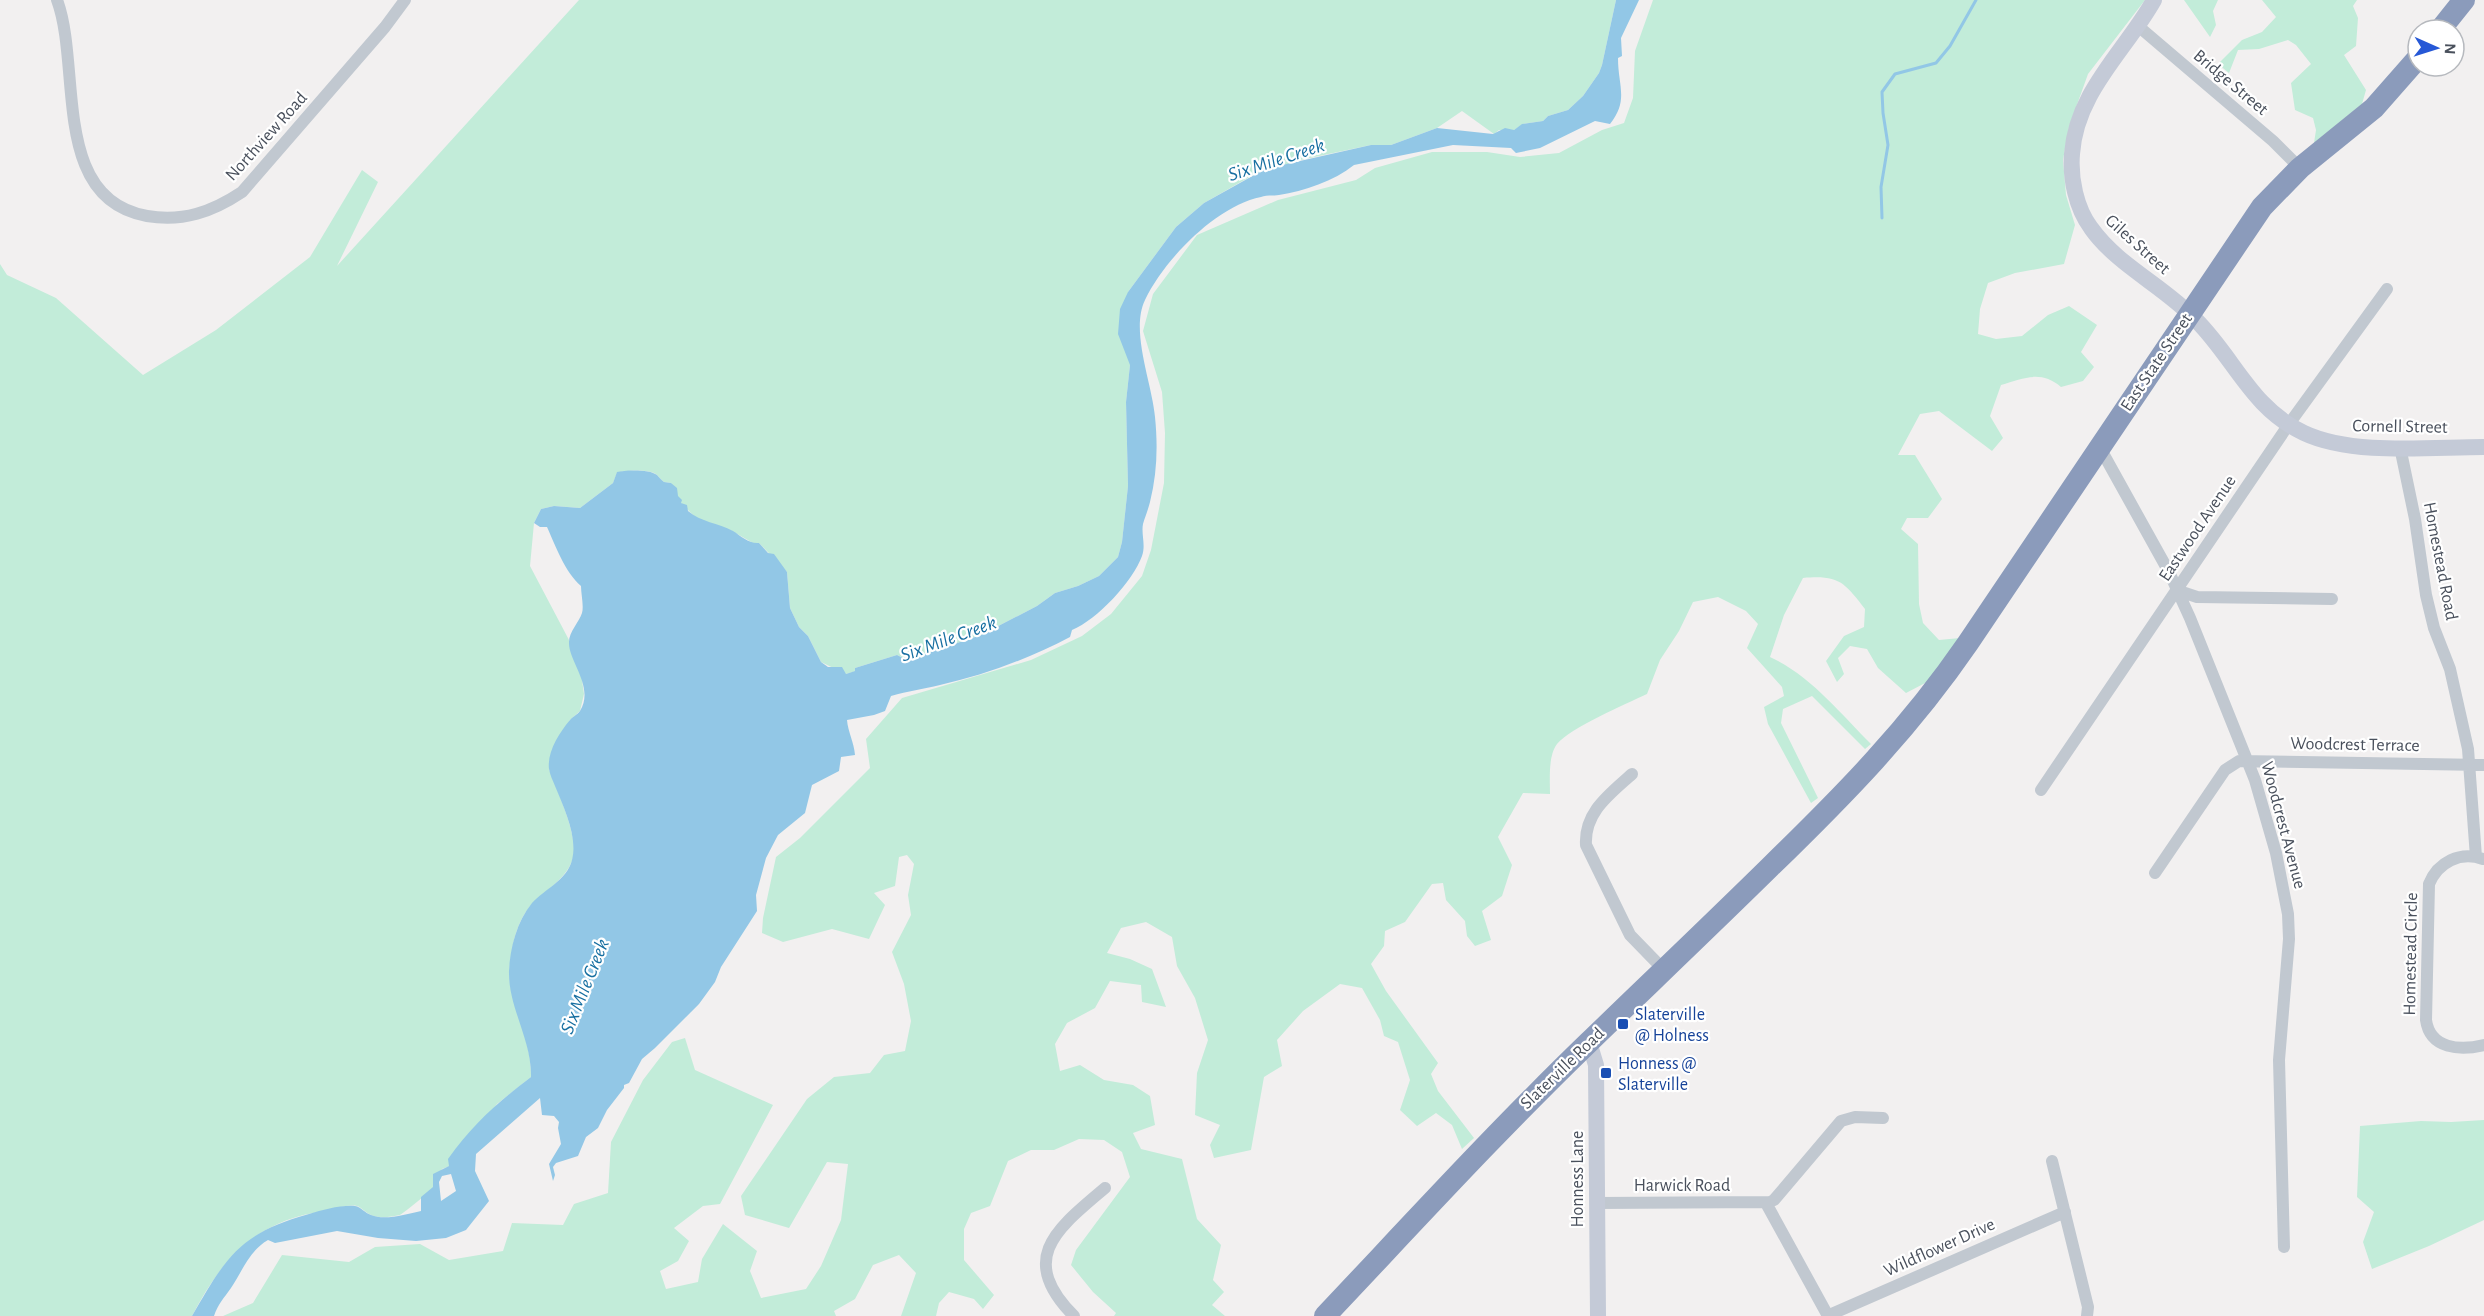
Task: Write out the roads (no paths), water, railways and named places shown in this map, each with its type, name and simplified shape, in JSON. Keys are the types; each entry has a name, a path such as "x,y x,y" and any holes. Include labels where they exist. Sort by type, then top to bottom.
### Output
{"highway":[{"path":"2450,18 2464,0"},
{"name":"East State Street","path":"1930,697 2026,559 2262,207 2300,168 2374,108 2406,72"},
{"name":"Slaterville Road","path":"1325,1316 1498,1130 1665,971 1861,776 1930,697"}],"street":[{"name":"Northview Road","path":"57,0 65,24 75,128 81,156 91,177 101,191 122,207 142,215 166,218 201,213 222,205 242,192 377,36 405,0"},
{"name":"Giles Street","path":"2154,0 2104,72 2084,111 2072,153 2074,187 2089,226 2102,242 2189,313"},
{"name":"Bridge Street","path":"2138,26 2272,141 2300,168"},
{"name":"Eastwood Avenue","path":"2041,790 2289,424 2387,289"},
{"name":"Cornell Street","path":"2189,313 2260,402 2276,417 2305,433 2343,444 2484,447"},
{"name":"Woodcrest Avenue","path":"2100,446 2176,590 2247,759 2276,853 2288,915 2288,956 2279,1060 2284,1247"},
{"name":"Homestead Road","path":"2400,447 2415,519 2426,595 2457,698 2469,764 2480,858"},
{"path":"2176,590 2197,597 2332,599"},
{"path":"2155,873 2224,770 2247,759"},
{"name":"Woodcrest Terrace","path":"2247,759 2484,765"},
{"path":"1632,774 1599,805 1592,816 1586,834 1586,844 1630,935 1665,971"},
{"name":"Homestead Circle","path":"2480,858 2449,860 2436,870 2428,884 2426,1020 2432,1036 2445,1046 2484,1045"},
{"name":"Honness Lane","path":"1589,1042 1596,1065 1598,1316"},
{"path":"1828,1316 1766,1203 1774,1200 1841,1121 1855,1117 1883,1118"},
{"path":"2052,1161 2088,1306 2087,1316"},
{"path":"1074,1316 1061,1303 1051,1287 1046,1269 1049,1245 1058,1229 1105,1188"},
{"name":"Harwick Road","path":"1597,1203 1766,1203"},
{"name":"Wildflower Drive","path":"1828,1316 2065,1212"}],"water":[{"name":"Six Mile Creek","path":"1616,0 1639,0 1621,38 1622,56 1618,58 1618,68 1621,100 1610,124 1595,121 1540,148 1516,153 1511,148 1453,145 1354,165 1337,176 1308,188 1279,195 1263,196 1244,202 1227,211 1193,237 1178,252 1154,284 1141,313 1143,357 1155,417 1157,449 1155,470 1150,502 1143,524 1142,556 1131,577 1113,599 1092,618 1072,630 1070,637 1039,652 974,676 891,696 885,711 847,720 855,755 841,757 839,771 812,785 805,813 778,835 766,858 756,895 757,911 721,967 715,982 699,1004 642,1059 629,1083 624,1085 607,1110 598,1128 586,1137 578,1156 556,1163 553,1167 555,1175 553,1181 549,1164 561,1144 559,1122 554,1116 542,1115 540,1098 476,1154 475,1171 489,1201 466,1230 446,1238 416,1241 337,1231 275,1243 268,1240 251,1255 214,1316 192,1316 215,1278 237,1250 266,1230 286,1221 343,1206 355,1206 377,1217 421,1211 421,1197 433,1187 433,1174 449,1166 448,1159 476,1124 531,1077 528,1050 512,998 509,971 511,953 518,926 527,910 537,898 561,879 572,860 572,832 550,773 549,763 558,737 580,711 584,702 583,684 569,642 582,613 581,586 557,551 547,527 540,527 534,523 541,509 554,506 580,508 613,483 617,472 637,470 654,473 664,482 671,483 677,488 681,503 687,505 688,511 693,515 727,528 748,541 759,543 768,553 774,554 787,572 790,608 799,627 808,636 821,662 828,667 842,667 846,674 855,671 855,668 897,655 907,660 981,635 1037,606 1055,593 1099,576 1118,557 1122,542 1128,486 1126,402 1130,365 1118,334 1120,309 1128,292 1176,227 1204,203 1265,169 1371,145 1391,145 1437,128 1493,134 1505,128 1514,130 1522,124 1543,121 1548,116 1568,110 1583,96 1602,65","holes":["451,1174 456,1191 441,1201 439,1182 442,1176"]}],"waterway":[{"path":"1882,218 1881,187 1888,145 1882,92 1895,74 1936,63 1950,46 1976,0"}],"place":[{"name":"Slaterville @ Holness","path":"1623,1024"},
{"name":"Honness @ Slaterville","path":"1606,1073"}]}
